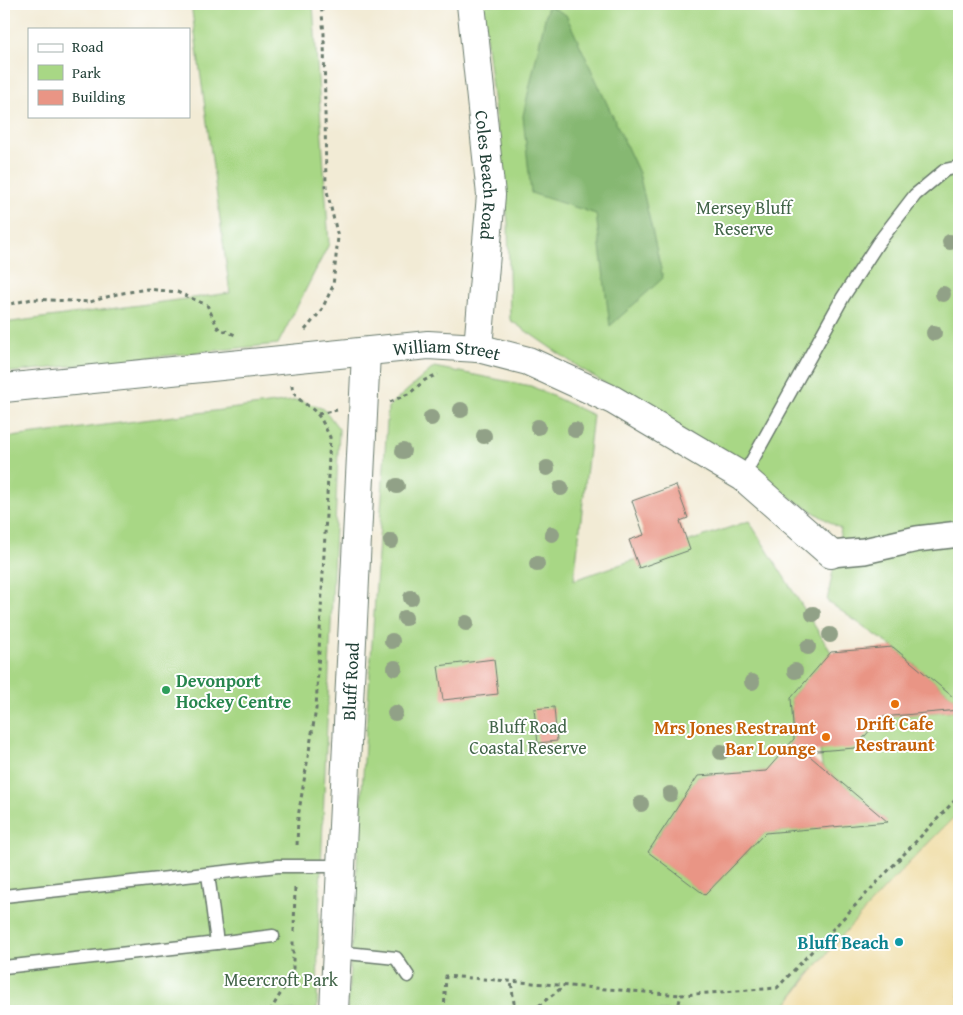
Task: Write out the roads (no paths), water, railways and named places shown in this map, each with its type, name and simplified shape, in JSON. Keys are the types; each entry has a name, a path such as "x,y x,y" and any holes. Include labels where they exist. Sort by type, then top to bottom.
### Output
{"street":[{"name":"Coles Beach Road","path":"470,4 491,195 478,348"},
{"name":"William Street","path":"4,388 291,358 366,353 428,345 478,348 528,360 613,400 743,477 831,554"},
{"name":"Bluff Road","path":"334,1011 366,353"},
{"path":"831,554 864,551 917,539 959,534"}],"lane":[{"path":"743,477 843,297 878,243 915,195 945,170 959,167"},
{"path":"4,896 278,866 341,866"},
{"path":"208,874 217,943"},
{"path":"4,968 273,936"},
{"path":"337,952 396,958 408,976"}],"place":[{"name":"Devonport Hockey Centre","path":"166,690"},
{"name":"Drift Cafe Restraunt","path":"895,704"},
{"name":"Mrs Jones Restraunt Bar Lounge","path":"826,737"},
{"name":"Bluff Beach","path":"899,942"}],"park label":[{"name":"Mersey Bluff Reserve","path":"744,217"},
{"name":"Bluff Road Coastal Reserve","path":"528,736"},
{"name":"Meercroft Park","path":"281,979"}]}
